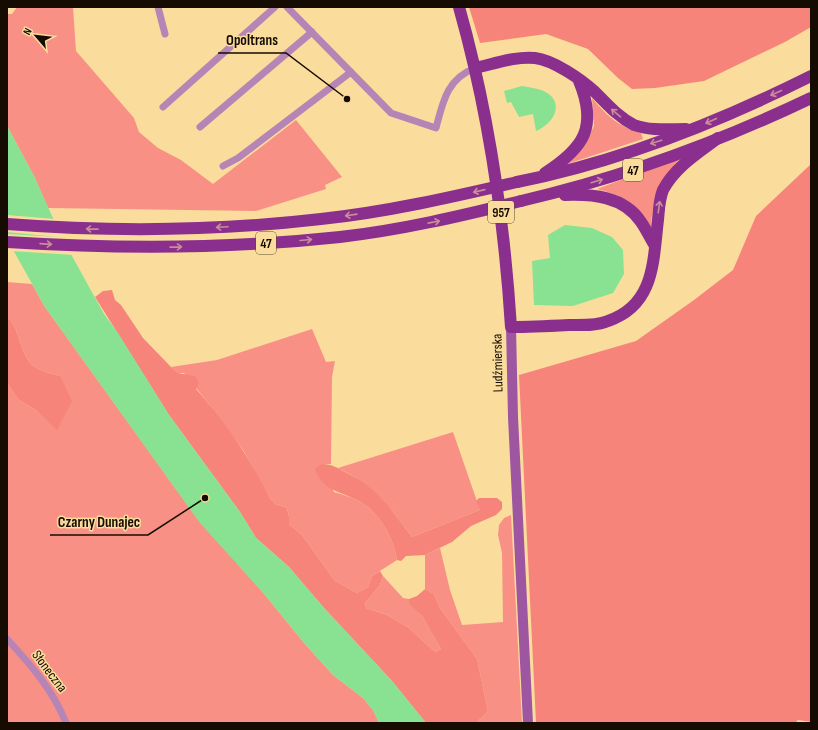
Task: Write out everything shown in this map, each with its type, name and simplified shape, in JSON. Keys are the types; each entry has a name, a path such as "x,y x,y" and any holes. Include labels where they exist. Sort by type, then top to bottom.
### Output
{"main road":[{"name":"Ludźmierska","path":"459,7 475,68 496,173 506,254 511,327 513,417 528,723"},
{"path":"475,68 522,58 534,58 552,63 587,85 619,116 635,125 650,128 693,129"},
{"name":"47","path":"7,224 132,230 259,225 321,219 434,201 570,170 693,129 811,76"},
{"path":"538,178 571,154 584,135 588,111 587,99 580,81"},
{"name":"47","path":"7,242 142,248 266,243 341,237 415,225 546,196 634,169 718,138 811,98"},
{"path":"511,327 595,324 616,318 634,306 647,288 653,266 659,202 663,190 672,177 686,163 718,138"},
{"path":"546,196 588,194 620,203 641,220 655,246"}],"street":[{"path":"158,7 165,34"},
{"path":"163,107 275,7"},
{"path":"287,7 391,113 436,128 442,104 454,80 463,73 475,68"},
{"path":"200,127 312,32"},
{"path":"223,166 238,158 351,72"},
{"name":"Słoneczna","path":"7,639 33,667 51,692 66,723"}],"shaded area":[{"path":"17,7 73,7 76,51 134,118 139,132 158,148 181,160 213,184 296,120 342,177 325,185 326,189 256,211 48,208 34,176 7,126 7,14 12,14"},
{"path":"469,7 811,7 811,27 785,42 704,81 655,88 632,89 618,78 588,49 546,34 480,43"},
{"path":"522,86 539,89 549,94 554,99 556,105 553,117 543,127 536,131 533,114 519,117 511,102 507,103 504,91"},
{"path":"592,98 614,120 641,133 643,139 564,165 589,136 594,126"},
{"path":"7,126 34,176 61,236 104,314 118,333 169,415 240,512 256,538 289,567 324,608 392,681 426,723 379,723 373,710 363,698 333,675 305,644 265,595 200,523 45,307 7,239"},
{"path":"680,158 663,182 656,197 651,227 640,213 628,202 613,194 597,189"},
{"path":"811,164 811,722 798,720 795,723 536,723 519,375 636,341 694,300 733,270 756,216"},
{"path":"565,225 592,228 612,237 623,250 624,274 613,293 573,306 534,305 532,261 550,258 548,235"},
{"path":"7,282 32,284 45,307 196,517 333,675 363,698 373,710 379,723 7,723 7,383 19,400 36,410 57,429 60,376 42,370 31,364 24,353 14,325 7,317"},
{"path":"112,290 115,300 121,305 143,338 178,373 195,376 199,383 196,389 237,441 270,498 275,504 287,508 289,524 302,535 335,581 357,593 368,587 372,576 380,571 383,576 380,585 365,603 366,608 387,615 409,628 435,652 441,649 422,616 409,604 409,599 417,596 425,589 434,594 440,608 477,659 488,711 476,723 426,723 392,681 324,608 289,567 256,538 240,512 169,415 95,297 103,291"},
{"path":"7,317 14,325 24,353 31,364 42,370 60,376 72,401 57,430 36,410 19,400 7,383"},
{"path":"312,329 326,362 335,361 332,377 331,464 322,464 334,492 357,500 379,518 393,543 397,560 372,576 368,587 357,593 335,581 302,535 289,524 287,508 275,504 270,498 243,450 209,404 184,373 178,373 171,367 217,360"},
{"path":"453,432 480,510 412,537 380,497 362,482 338,468"},
{"path":"322,464 338,468 368,486 384,500 412,537 480,510 476,501 479,498 497,498 502,502 502,509 496,515 471,526 452,542 425,555 406,556 401,561 397,560 393,543 379,518 357,500 326,485 318,475 315,468"},
{"path":"511,515 522,723 476,723 488,711 477,659 440,608 434,594 425,589 425,555 440,548 450,590 462,625 503,622 502,553 498,535 499,525 504,518"},
{"path":"383,576 403,598 409,599 410,604 422,616 441,649 435,652 409,628 387,615 366,608 365,603 380,585"}],"pier":[{"path":"7,215 55,219 74,255 11,251 7,243 7,234 57,237 7,232"}],"place":[{"name":"Opoltrans","path":"347,99"},
{"name":"Czarny Dunajec","path":"205,498"}]}
